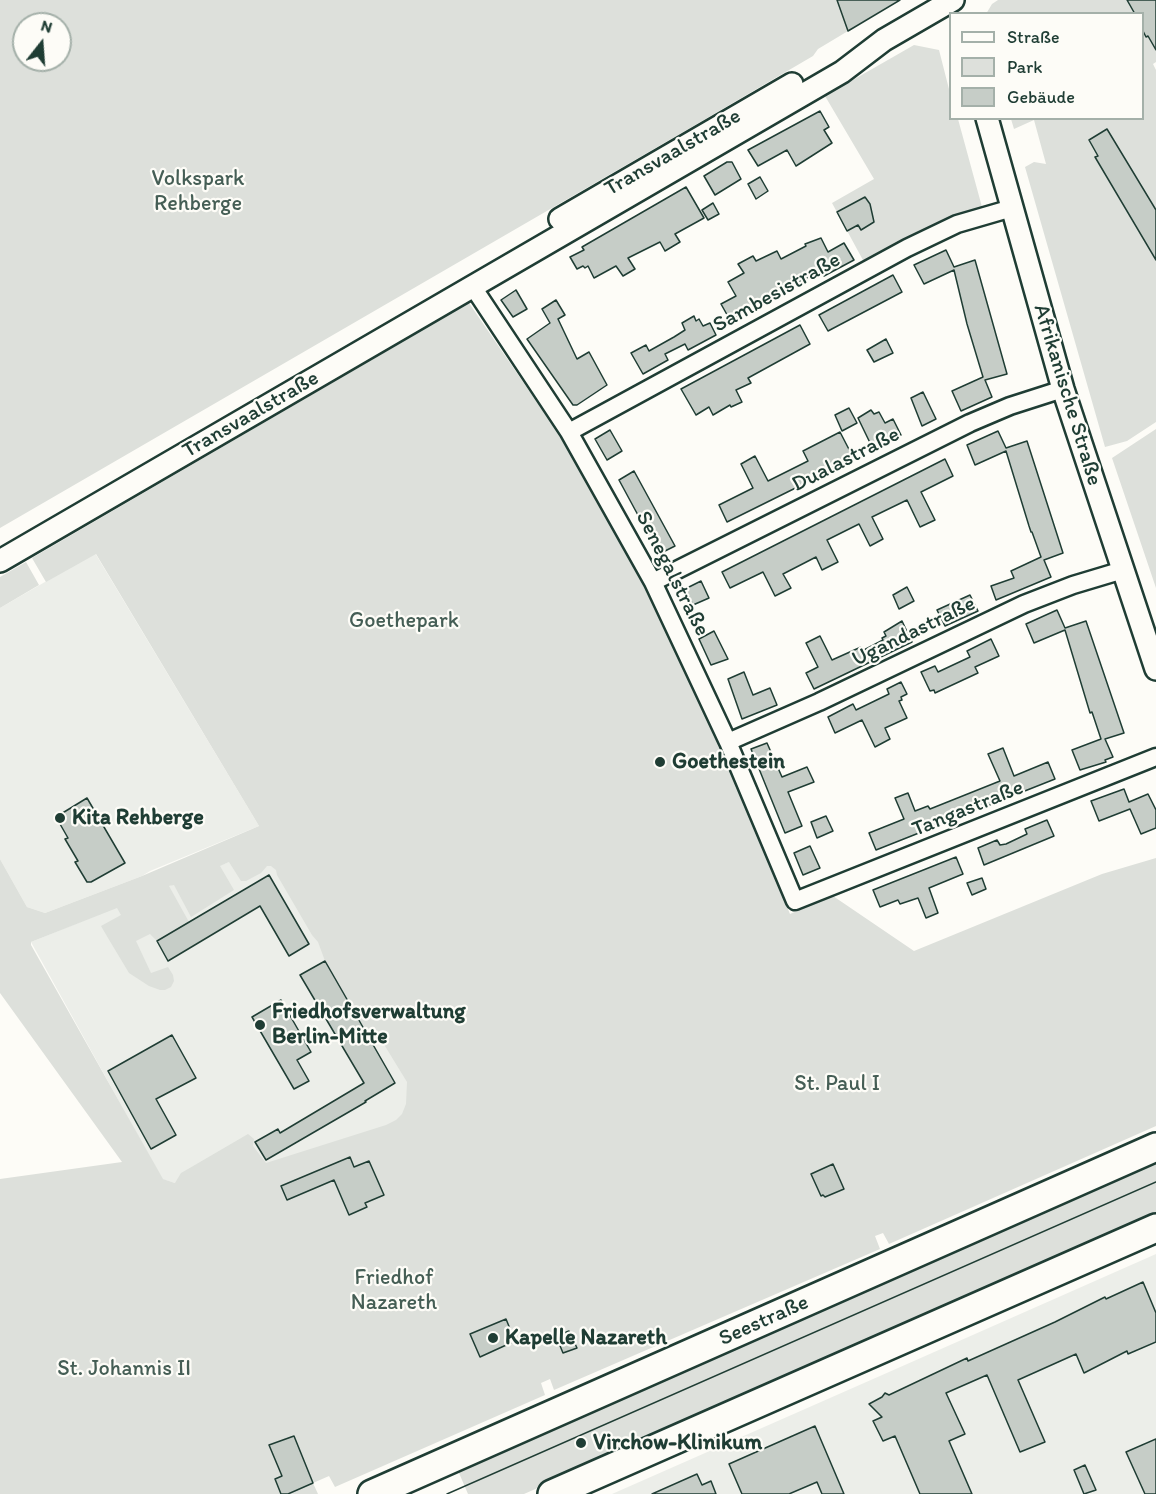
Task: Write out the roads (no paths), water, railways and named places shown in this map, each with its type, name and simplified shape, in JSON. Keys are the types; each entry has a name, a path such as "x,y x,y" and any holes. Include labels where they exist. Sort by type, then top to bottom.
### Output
{"main road":[{"name":"Seestraße","path":"372,1494 1156,1147"},
{"path":"552,1494 1156,1228"}],"street":[{"name":"Transvaalstraße","path":"0,561 88,502 721,134 835,60 884,40 955,0"},
{"name":"Afrikanische Straße","path":"988,120 1063,389 1156,669"},
{"name":"Sambesistraße","path":"569,432 907,248 957,224 1012,208"},
{"name":"Senegalstraße","path":"469,280 569,432 653,582 728,742 795,901"},
{"name":"Dualastraße","path":"653,582 970,423 1010,406 1063,389"},
{"name":"Transvaalstraße","path":"0,544 88,502"},
{"name":"Ugandastraße","path":"728,742 819,702 1024,604 1123,570"},
{"name":"Tangastraße","path":"795,901 1156,757"}],"tram line":[{"path":"447,1494 1156,1182"}],"place":[{"name":"Goethestein","path":"660,762"},
{"name":"Kita Rehberge","path":"60,818"},
{"name":"Friedhofsverwaltung Berlin-Mitte","path":"260,1025"},
{"name":"Kapelle Nazareth","path":"493,1338"},
{"name":"Virchow-Klinikum","path":"581,1443"}],"park label":[{"name":"Volkspark Rehberge","path":"198,192"},
{"name":"Goethepark","path":"404,621"},
{"name":"St. Paul I","path":"837,1084"},
{"name":"Friedhof Nazareth","path":"394,1290"},
{"name":"St. Johannis II","path":"124,1369"}]}
